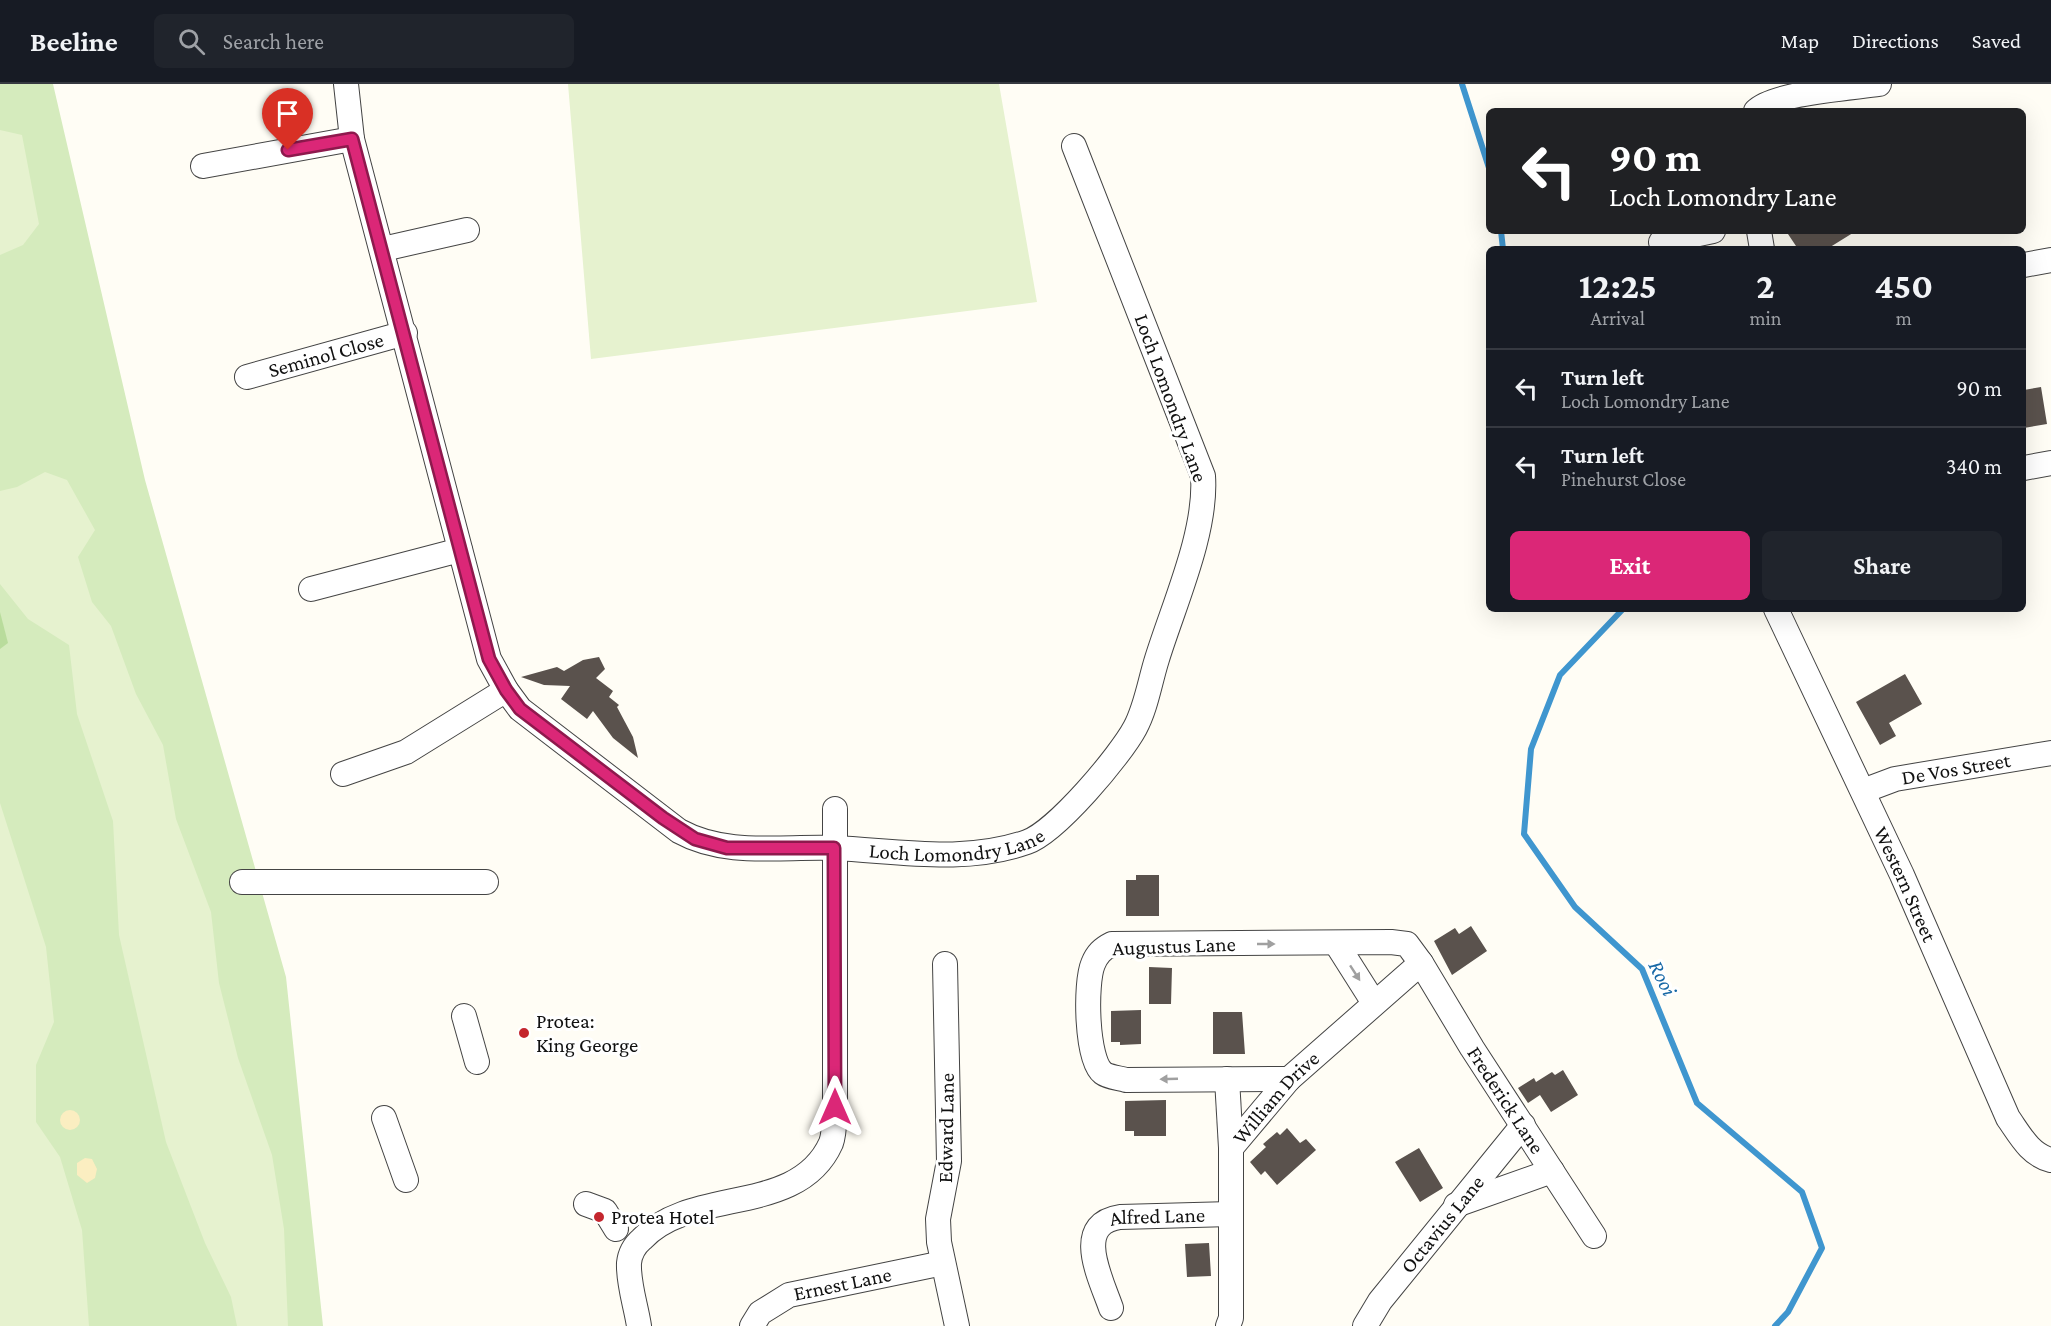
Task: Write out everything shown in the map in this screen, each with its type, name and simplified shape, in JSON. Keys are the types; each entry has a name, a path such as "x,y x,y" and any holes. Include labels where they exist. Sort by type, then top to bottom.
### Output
{"street":[{"name":"Loch Lomondry Lane","path":"346,84 352,139 383,249 489,659 506,690 520,709 679,831 695,839 727,848 834,848 965,855 1030,841 1061,816 1108,768 1136,726 1202,516 1203,476 1074,146"},
{"path":"1759,108 1762,104 1780,98 1879,84"},
{"path":"203,166 352,139"},
{"path":"383,249 467,230"},
{"path":"1661,242 1699,234"},
{"path":"2026,265 2051,260"},
{"name":"Seminol Close","path":"247,377 405,333"},
{"path":"2026,468 2051,463"},
{"path":"311,589 460,550"},
{"name":"Western Street","path":"1777,612 1863,791 2008,1118 2024,1141 2045,1158"},
{"path":"343,774 406,752 506,690"},
{"name":"De Vos Street","path":"1863,791 1895,779 2051,753"},
{"path":"639,1326 629,1262 636,1245 651,1228 682,1212 767,1192 792,1183 813,1169 832,1140 835,1107 835,809"},
{"path":"242,882 486,882"},
{"path":"1336,943 1374,1003"},
{"name":"Augustus Lane","path":"1289,1079 1126,1080 1104,1074 1093,1059 1089,1015 1092,966 1101,949 1112,944 1402,943 1407,944 1421,963"},
{"name":"William Drive","path":"1228,1323 1231,1148 1289,1079 1421,963"},
{"name":"Frederick Lane","path":"1421,963 1472,1048 1594,1236"},
{"name":"Edward Lane","path":"945,964 949,1161 938,1219 943,1263 957,1326"},
{"path":"464,1016 477,1062"},
{"path":"1227,1079 1231,1148"},
{"path":"384,1118 406,1180"},
{"name":"Octavius Lane","path":"1365,1326 1380,1301 1523,1125"},
{"path":"1456,1206 1552,1171"},
{"path":"586,1204 605,1211 616,1230"},
{"name":"Alfred Lane","path":"1112,1308 1093,1254 1094,1233 1104,1221 1120,1217 1231,1214"},
{"name":"Ernest Lane","path":"752,1326 759,1313 789,1295 943,1263"}],"green space":[{"path":"0,84 53,84 145,480 286,977 323,1326 0,1326"},
{"path":"568,84 999,84 1037,302 591,359"},
{"path":"0,130 22,135 39,224 23,245 0,255"},
{"path":"45,472 67,480 95,530 78,557 92,602 111,626 136,694 163,745 176,819 211,912 219,983 238,1058 272,1155 284,1229 288,1326 237,1326 231,1297 205,1243 166,1142 119,935 113,821 77,714 69,645 28,619 0,584 0,491 17,487"},
{"path":"0,612 8,643 0,649"},
{"path":"0,803 46,947 54,1022 36,1065 36,1122 60,1157 82,1230 89,1326 0,1326"}],"sand":[{"path":"70,1110 77,1113 80,1120 77,1127 70,1130 63,1127 60,1120 63,1113"},
{"path":"85,1158 92,1159 97,1169 95,1178 87,1183 77,1175 77,1163"}],"building":[{"path":"1788,234 1851,234 1832,246 1796,246"},
{"path":"2041,387 2047,424 2026,428 2026,390"},
{"path":"599,657 605,669 596,678 613,691 609,697 619,705 617,707 633,737 638,758 613,738 593,711 587,719 561,699 570,686 544,685 521,677 557,667 564,671 583,660"},
{"path":"1905,674 1922,704 1889,723 1896,736 1880,745 1856,702"},
{"path":"1136,875 1159,875 1159,916 1126,916 1126,880 1136,880"},
{"path":"1471,926 1487,951 1452,975 1434,941 1455,928 1459,934"},
{"path":"1149,967 1172,968 1171,1004 1149,1004"},
{"path":"1141,1010 1141,1044 1120,1045 1120,1042 1111,1042 1111,1011"},
{"path":"1213,1012 1242,1012 1245,1054 1213,1054"},
{"path":"1563,1070 1578,1095 1551,1112 1540,1095 1528,1103 1518,1088 1534,1078 1536,1082 1552,1072 1555,1075"},
{"path":"1166,1100 1166,1136 1134,1136 1134,1131 1125,1131 1125,1101"},
{"path":"1287,1128 1300,1143 1306,1139 1316,1150 1277,1185 1265,1171 1261,1175 1250,1162 1266,1147 1263,1144 1277,1132 1280,1135"},
{"path":"1419,1148 1443,1188 1420,1202 1395,1162"},
{"path":"1209,1243 1211,1276 1187,1277 1185,1244"}],"waterway":[{"name":"Rooi","path":"1462,84 1486,159"},
{"name":"Rooi","path":"1501,234 1503,246"},
{"name":"Rooi","path":"1620,612 1560,675 1531,749 1524,834 1575,907 1642,969 1697,1103 1802,1192 1822,1248 1788,1312 1775,1326"}],"place":[{"name":"Protea: King George","path":"524,1033"},
{"name":"Protea Hotel","path":"599,1217"}],"route":[{"path":"288,150 352,139 383,249 489,659 497,676 520,709 679,831 695,839 727,848 834,848 835,1107"}]}
